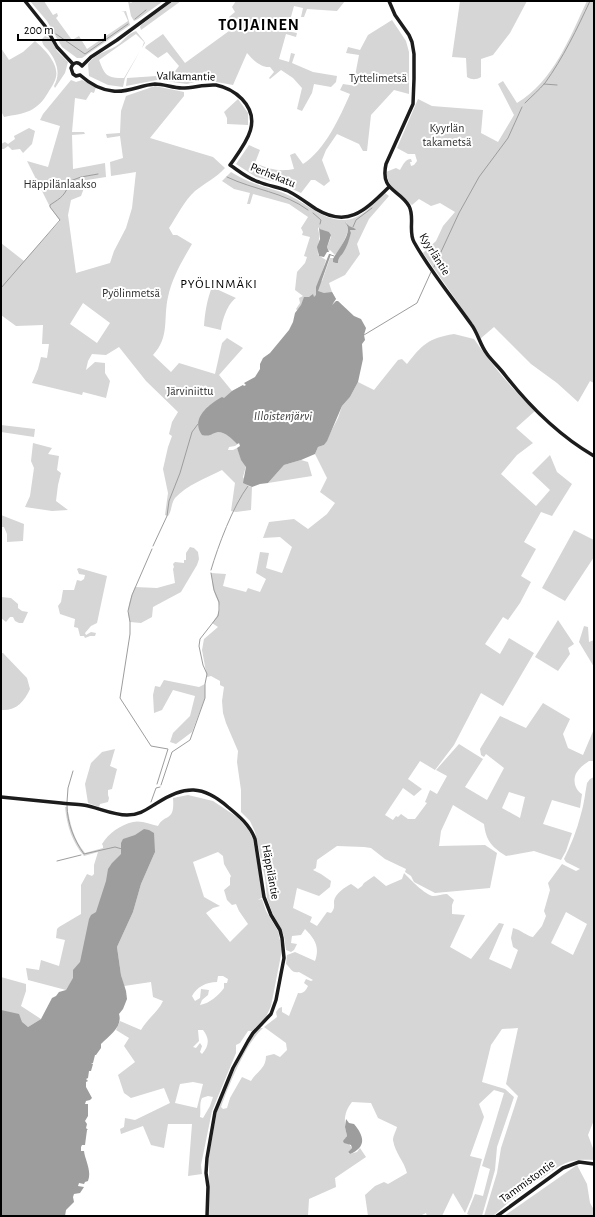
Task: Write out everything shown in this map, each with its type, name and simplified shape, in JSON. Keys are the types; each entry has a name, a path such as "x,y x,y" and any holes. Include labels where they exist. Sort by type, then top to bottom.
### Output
{"street":[{"path":"25,1 43,23 57,47 73,64"},
{"path":"73,64 71,68 72,73 76,76 80,75 83,71 82,66 91,57 170,1"},
{"path":"389,1 395,15 412,42 414,61 413,104 385,168 389,187"},
{"path":"73,64 79,63 82,66"},
{"name":"Valkamantie","path":"80,75 95,86 113,91 123,92 155,84 180,88 214,85 232,91 248,106 251,114 252,125 246,141 230,165"},
{"name":"Perhekatu","path":"230,165 252,179 288,191 333,217 347,217 360,213 389,187"},
{"name":"Kyyrläntie","path":"389,187 410,208 411,234 414,242 473,328 487,354 524,398 552,426 594,456"},
{"name":"Häppiläntie","path":"1,797 83,805 129,815 144,812 178,792 195,789 211,794 220,799 238,814 252,831 255,839 264,897 271,915 280,930 284,953 276,1000 271,1014 253,1034 245,1046 233,1068 215,1112 207,1158 207,1216"},
{"name":"Tammistontie","path":"496,1216 563,1168 579,1162 594,1164"}],"green space":[{"path":"30,1 44,1 53,15 57,13 58,16 56,18 72,40 79,36 87,49 128,21 124,12 121,12 126,11 130,25 82,58 77,58 62,47 47,21"},
{"path":"128,1 131,3 133,1 162,2 134,21 131,16"},
{"path":"173,1 181,1 141,30 141,25"},
{"path":"236,1 345,1 337,11 307,9 304,17 301,17 303,8 294,6 287,31 297,33 296,37 286,34 279,59 289,62 291,53 295,54 292,63 313,72 337,76 336,82 331,87 314,84 312,93 302,111 297,109 302,88 293,78 281,70 270,79 269,78 274,72 270,67 260,65 247,53 233,85 202,80 187,84 157,80 126,86 127,78 157,76 169,79 179,66 167,52 158,58 145,48 146,46 163,34 185,63 229,31 224,24 235,12 232,7"},
{"path":"460,1 527,1 510,33 493,55 481,59 481,77 476,79 467,77 466,58 452,57"},
{"name":"Kyyrlän takametsä","path":"587,1 594,1 594,383 590,381 578,402 557,383 531,364 494,327 480,339 473,324 423,253 436,241 443,226 455,212 440,203 431,206 419,199 412,205 392,187 387,178 386,172 396,168 400,170 404,163 409,159 411,159 412,162 410,162 411,166 417,161 415,154 408,154 397,148 418,99 432,106 483,110 481,133 498,142 514,115 498,84 503,81 517,103 530,94 541,83 559,58"},
{"name":"Tyttelimetsä","path":"392,20 406,41 409,52 409,94 394,90 371,115 367,151 363,151 359,144 337,134 326,150 322,160 330,181 324,186 315,180 311,180 301,193 279,183 256,177 236,164 249,145 260,150 255,163 274,169 294,169 290,155 295,153 303,164 311,158 325,142 342,113 350,94 340,90 343,84 356,86 358,76 355,76 359,55 346,53 348,47 360,50 368,35"},
{"path":"136,31 145,43 142,48 144,42 136,34 99,60 107,75 110,77 124,78 140,51 125,78 123,87 108,85 89,76 88,64 91,60 99,54 119,44 128,35"},
{"path":"45,36 50,38 57,51 68,62 65,73 55,88 54,86 58,72 54,59 43,44 42,39"},
{"path":"35,41 53,62 56,72 55,81 41,103 36,107 30,111 4,117 1,111 1,48 9,60 23,52"},
{"path":"71,80 76,82 82,80 96,87 94,93 91,92 86,100 75,98 72,132 84,132 85,134 72,135 73,169 105,163 106,177 87,180 81,196 71,200 68,215 76,273 110,263 114,251 126,228 132,208 136,172 111,176 110,162 123,158 120,136 107,138 106,134 120,133 121,111 126,96 155,86 184,92 184,96 150,138 213,157 225,168 191,195 169,228 173,235 177,235 192,244 172,283 168,297 164,335 153,355 171,372 179,363 215,374 222,343 227,338 243,348 219,375 232,391 243,385 245,439 235,446 229,447 228,450 237,448 241,459 246,466 243,477 248,486 252,487 251,510 236,512 231,511 235,483 222,470 185,489 175,498 168,516 165,515 168,493 163,469 172,436 169,434 172,422 178,412 146,381 119,347 106,355 92,354 88,361 86,370 95,362 105,363 105,373 110,381 106,398 83,392 82,395 32,383 41,357 47,358 49,344 42,344 43,325 16,326 1,315 1,243 24,261 60,221 50,207 27,161 48,167 60,126 40,120 43,114","holes":["83,303 110,323 97,343 70,324"]},
{"path":"238,99 248,113 248,125 227,124 227,118 224,112"},
{"path":"29,128 35,131 32,144 23,153 20,149 12,150 8,146 1,149 1,144 5,142 8,144 15,139 14,136"},
{"path":"231,172 249,182 297,199 314,210 333,219 343,220 353,218 363,213 385,193 389,196 369,219 357,244 360,254 345,275 329,283 336,299 297,310 296,309 300,303 299,298 303,296 295,290 297,272 305,263 307,257 304,256 310,237 302,235 303,232 301,228 308,217 289,204 253,194 250,204 247,204 250,193 234,189 222,181","holes":["346,222 348,226 356,229 350,230 351,233 349,240 338,259 338,262 333,262 334,258 330,258 322,281 319,281 326,260 318,255 319,227 320,229 330,233 331,237 327,247 329,251 330,250 335,255 347,234 348,228"]},
{"path":"212,287 236,298 230,304 226,312 221,330 204,326 206,306"},
{"path":"454,334 474,339 518,394 535,411 516,428 533,443 517,455 501,474 536,506 550,490 532,473 550,455 557,472 572,484 552,516 541,512 524,542 536,549 521,576 531,582 520,603 508,620 503,617 485,644 500,654 509,638 534,653 503,706 481,693 454,745 435,770 420,761 408,779 422,789 414,796 403,788 385,815 393,820 396,816 398,817 401,814 408,819 415,819 427,803 425,802 430,790 437,794 447,776 436,770 459,744 483,759 465,787 487,800 504,768 486,754 484,757 481,755 480,749 500,716 526,728 543,703 570,719 563,734 568,748 583,755 594,729 594,761 589,761 584,764 575,775 575,784 582,794 580,808 552,800 543,824 572,833 566,851 561,860 534,851 506,856 490,843 486,835 484,824 453,805 441,831 439,846 485,845 497,853 490,888 435,893 414,882 411,876 405,872 406,869 385,859 371,848 337,846 317,860 316,868 313,870 331,881 330,887 319,896 297,888 293,908 312,917 310,922 317,926 327,912 331,913 336,896 349,885 351,884 358,889 374,876 386,886 402,879 404,873 426,893 433,896 447,894 454,900 452,905 452,914 465,915 450,947 471,959 499,923 504,924 489,959 511,969 518,950 513,947 511,938 513,928 533,937 542,926 546,916 544,911 550,890 548,883 562,864 576,871 580,869 566,862 564,859 578,826 587,783 594,777 594,1120 588,1135 594,1151 594,1160 570,1161 539,1180 533,1179 530,1182 530,1186 493,1216 484,1216 497,1173 501,1148 518,1096 506,1084 518,1028 502,1029 491,1045 482,1082 505,1089 514,1097 497,1147 495,1170 482,1216 471,1216 467,1214 475,1194 483,1196 490,1169 482,1166 504,1093 494,1090 479,1104 484,1117 470,1156 482,1159 472,1197 465,1213 453,1193 442,1216 427,1216 426,1213 420,1216 368,1216 365,1195 375,1186 384,1182 388,1184 407,1173 393,1140 397,1127 378,1118 371,1103 352,1102 347,1110 345,1118 347,1136 345,1139 352,1148 348,1152 349,1154 357,1152 360,1148 366,1157 335,1178 336,1187 309,1199 308,1216 208,1216 209,1156 217,1111 224,1092 243,1052 260,1028 263,1028 250,1044 233,1076 221,1107 223,1109 227,1108 230,1098 242,1077 251,1081 263,1067 266,1056 274,1054 280,1057 287,1050 286,1043 264,1027 277,1017 276,1012 279,1008 282,1007 282,1012 289,1016 298,993 306,990 308,986 304,983 306,979 311,981 313,980 299,972 291,970 286,964 287,955 295,952 315,961 317,952 317,947 314,940 305,929 301,935 292,936 291,943 297,944 294,950 291,952 286,950 284,936 267,898 265,878 255,832 250,821 241,812 241,790 237,762 238,751 223,713 222,701 224,687 220,685 220,681 211,676 207,677 202,650 204,639 218,627 212,623 220,608 213,588 211,573 226,574 223,586 246,592 248,588 260,592 266,579 256,573 260,552 269,553 266,568 282,573 292,547 280,537 263,538 269,522 294,519 308,529 327,514 335,503 320,492 327,478 315,454 318,447 324,445 338,418 342,406 350,397 358,382 374,390 398,360 402,359 407,364 426,343","holes":["509,792 525,797 520,818 502,808","566,912 587,924 573,955 551,943"]},
{"path":"1,425 35,429 34,437 1,432"},
{"path":"33,443 52,448 48,454 59,456 57,470 61,473 56,501 68,510 52,511 25,507 30,496 34,468 31,461"},
{"path":"301,460 308,462 312,476 268,483 284,465"},
{"path":"1,515 24,524 23,541 7,542 7,534 4,527 1,527"},
{"path":"574,530 594,540 594,557 565,601 542,588"},
{"path":"190,547 194,548 198,552 199,559 181,592 153,607 152,617 141,623 130,622 128,613 129,604 135,587 157,588 175,583 173,564 175,562 184,563 184,560 186,560 186,553"},
{"path":"79,568 107,576 97,623 91,626 85,633 86,635 91,632 96,633 95,636 85,638 84,636 80,636 78,628 74,627 75,619 60,614 58,606 61,602 63,590 74,590 77,580 81,581 84,579 85,575 79,574 77,569"},
{"path":"1,597 11,598 18,604 18,608 22,611 28,612 23,623 15,621 13,617 10,617 6,622 1,618"},
{"path":"558,620 574,644 568,648 570,654 558,671 535,657"},
{"path":"584,626 588,627 589,642 594,640 594,667 579,642"},
{"path":"1,653 3,653 27,678 30,689 19,705 6,710 1,710"},
{"path":"164,680 199,687 205,684 205,698 192,732 176,744 170,742 173,733 190,716 195,696 173,690 162,710 154,713 153,695 155,686 160,687"},
{"path":"115,749 110,766 117,769 112,789 108,790 108,802 100,804 99,807 88,803 85,784 91,763 102,752"},
{"path":"188,795 213,801 237,817 248,829 253,839 263,897 258,900 262,899 266,911 278,931 282,950 271,1006 266,1017 252,1031 248,1031 240,1043 236,1045 236,1053 212,1111 201,1165 202,1174 188,1176 192,1124 168,1124 164,1148 151,1145 143,1126 121,1134 120,1129 124,1127 125,1118 135,1120 170,1103 164,1088 131,1098 124,1093 118,1075 135,1062 124,1046 129,1038 116,1030 120,1021 141,1030 163,1001 153,997 151,982 124,986 117,947 133,912 141,884 155,852 66,990 28,980 26,968 39,970 41,960 59,966 65,940 56,938 57,929 81,914 81,885 87,874 92,876 94,874 94,865 98,852 84,856 80,851 71,833 65,807 67,807 75,837 85,853 103,848 102,844 108,836 119,827 128,823 146,822 158,826 171,814 173,798","holes":["218,852 223,856 224,864 231,876 230,885 224,890 227,900 232,905 236,904 248,924 230,942 206,913 213,908 220,906 204,897 193,862","218,976 223,976 228,979 227,983 224,983 224,988 222,991 210,1001 200,1005 202,1000 208,995 209,990 201,989 200,998 195,1001 192,996 199,988 206,984 217,982","198,1030 203,1030 207,1036 208,1042 202,1054 200,1052 202,1046 200,1043 196,1048 193,1047 199,1041","193,1082 203,1084 197,1108 175,1103 180,1084","208,1096 213,1097 203,1118 200,1117 202,1098"]},
{"path":"1,977 26,984 26,991 21,1006 41,1019 28,1027 25,1026 1,1037"},
{"path":"577,1165 587,1184 590,1203 594,1210 594,1216 504,1216"}],"water":[{"path":"345,222 349,226 356,229 350,230 351,233 347,246 338,263 336,263 333,262 333,259 348,233 348,228"},
{"path":"319,227 320,229 329,232 331,235 327,247 329,252 327,252 324,257 319,256 317,247 320,239"},
{"name":"Illoistenjärvi","path":"329,254 331,254 318,291 324,293 332,292 336,299 332,305 338,301 354,316 361,319 366,328 364,335 365,340 362,344 363,359 358,382 350,397 342,406 327,441 324,445 318,447 315,454 284,465 268,483 252,487 243,483 246,467 241,460 237,448 240,446 239,443 237,444 229,436 221,432 216,432 208,436 202,435 198,423 207,408 222,397 224,398 232,391 246,385 244,383 255,377 260,369 260,364 263,358 270,353 289,330 295,313 301,305 304,297 309,297 313,294 314,297 316,295 316,287"},
{"path":"144,829 154,833 155,852 141,884 133,912 117,947 121,975 127,999 119,1014 120,1019 117,1027 101,1044 101,1048 95,1055 93,1063 91,1063 93,1064 91,1071 89,1071 88,1078 86,1079 88,1081 86,1082 86,1087 92,1098 86,1101 85,1104 88,1104 88,1116 85,1121 87,1124 86,1128 88,1130 85,1145 82,1145 81,1151 84,1151 88,1166 88,1181 84,1184 79,1183 78,1186 84,1187 80,1193 74,1194 74,1202 66,1210 65,1216 1,1216 1,1010 19,1014 22,1022 28,1027 41,1019 52,998 59,992 66,990 73,978 73,970 80,962 89,919 91,915 96,912 106,881 108,869 121,854 121,843 123,839 135,835"},
{"path":"346,1119 349,1123 354,1124 362,1137 359,1148 350,1154 348,1152 352,1148 351,1145 344,1143 343,1141 347,1136 345,1127"}],"waterway":[{"path":"525,103 543,86 558,64 590,1"},
{"path":"135,19 146,10"},
{"path":"56,34 85,54 128,24"},
{"path":"544,84 557,85"},
{"path":"434,267 459,213 479,177 508,138 522,107"},
{"path":"1,288 60,220 50,205 63,196 70,181 81,177 98,174"},
{"path":"227,177 289,199 308,210"},
{"path":"353,227 356,220 372,208"},
{"path":"313,213 321,220 320,224"},
{"path":"364,335 417,303 431,272"},
{"path":"153,546 167,516 169,501 180,473 192,432 198,424"},
{"path":"211,570 232,515 242,494 248,486"},
{"path":"152,549 132,595 128,611 130,634 120,698 151,746 168,749 157,784"},
{"path":"161,785 172,752 190,740 205,698 207,674 203,665 199,646 200,639 218,616 219,610 219,602 214,590 211,573"},
{"path":"67,802 68,788 73,771"},
{"path":"151,802 156,788 160,787"},
{"path":"67,805 68,818 72,831 84,854 115,847 122,849"},
{"path":"57,861 81,855"}],"district":[{"name":"TOIJAINEN","path":"259,25"},
{"name":"PYÖLINMÄKI","path":"219,284"}],"park label":[{"name":"Häppilänlaakso","path":"60,184"},
{"name":"Pyölinmetsä","path":"131,293"},
{"name":"Järviniittu","path":"190,391"}]}
